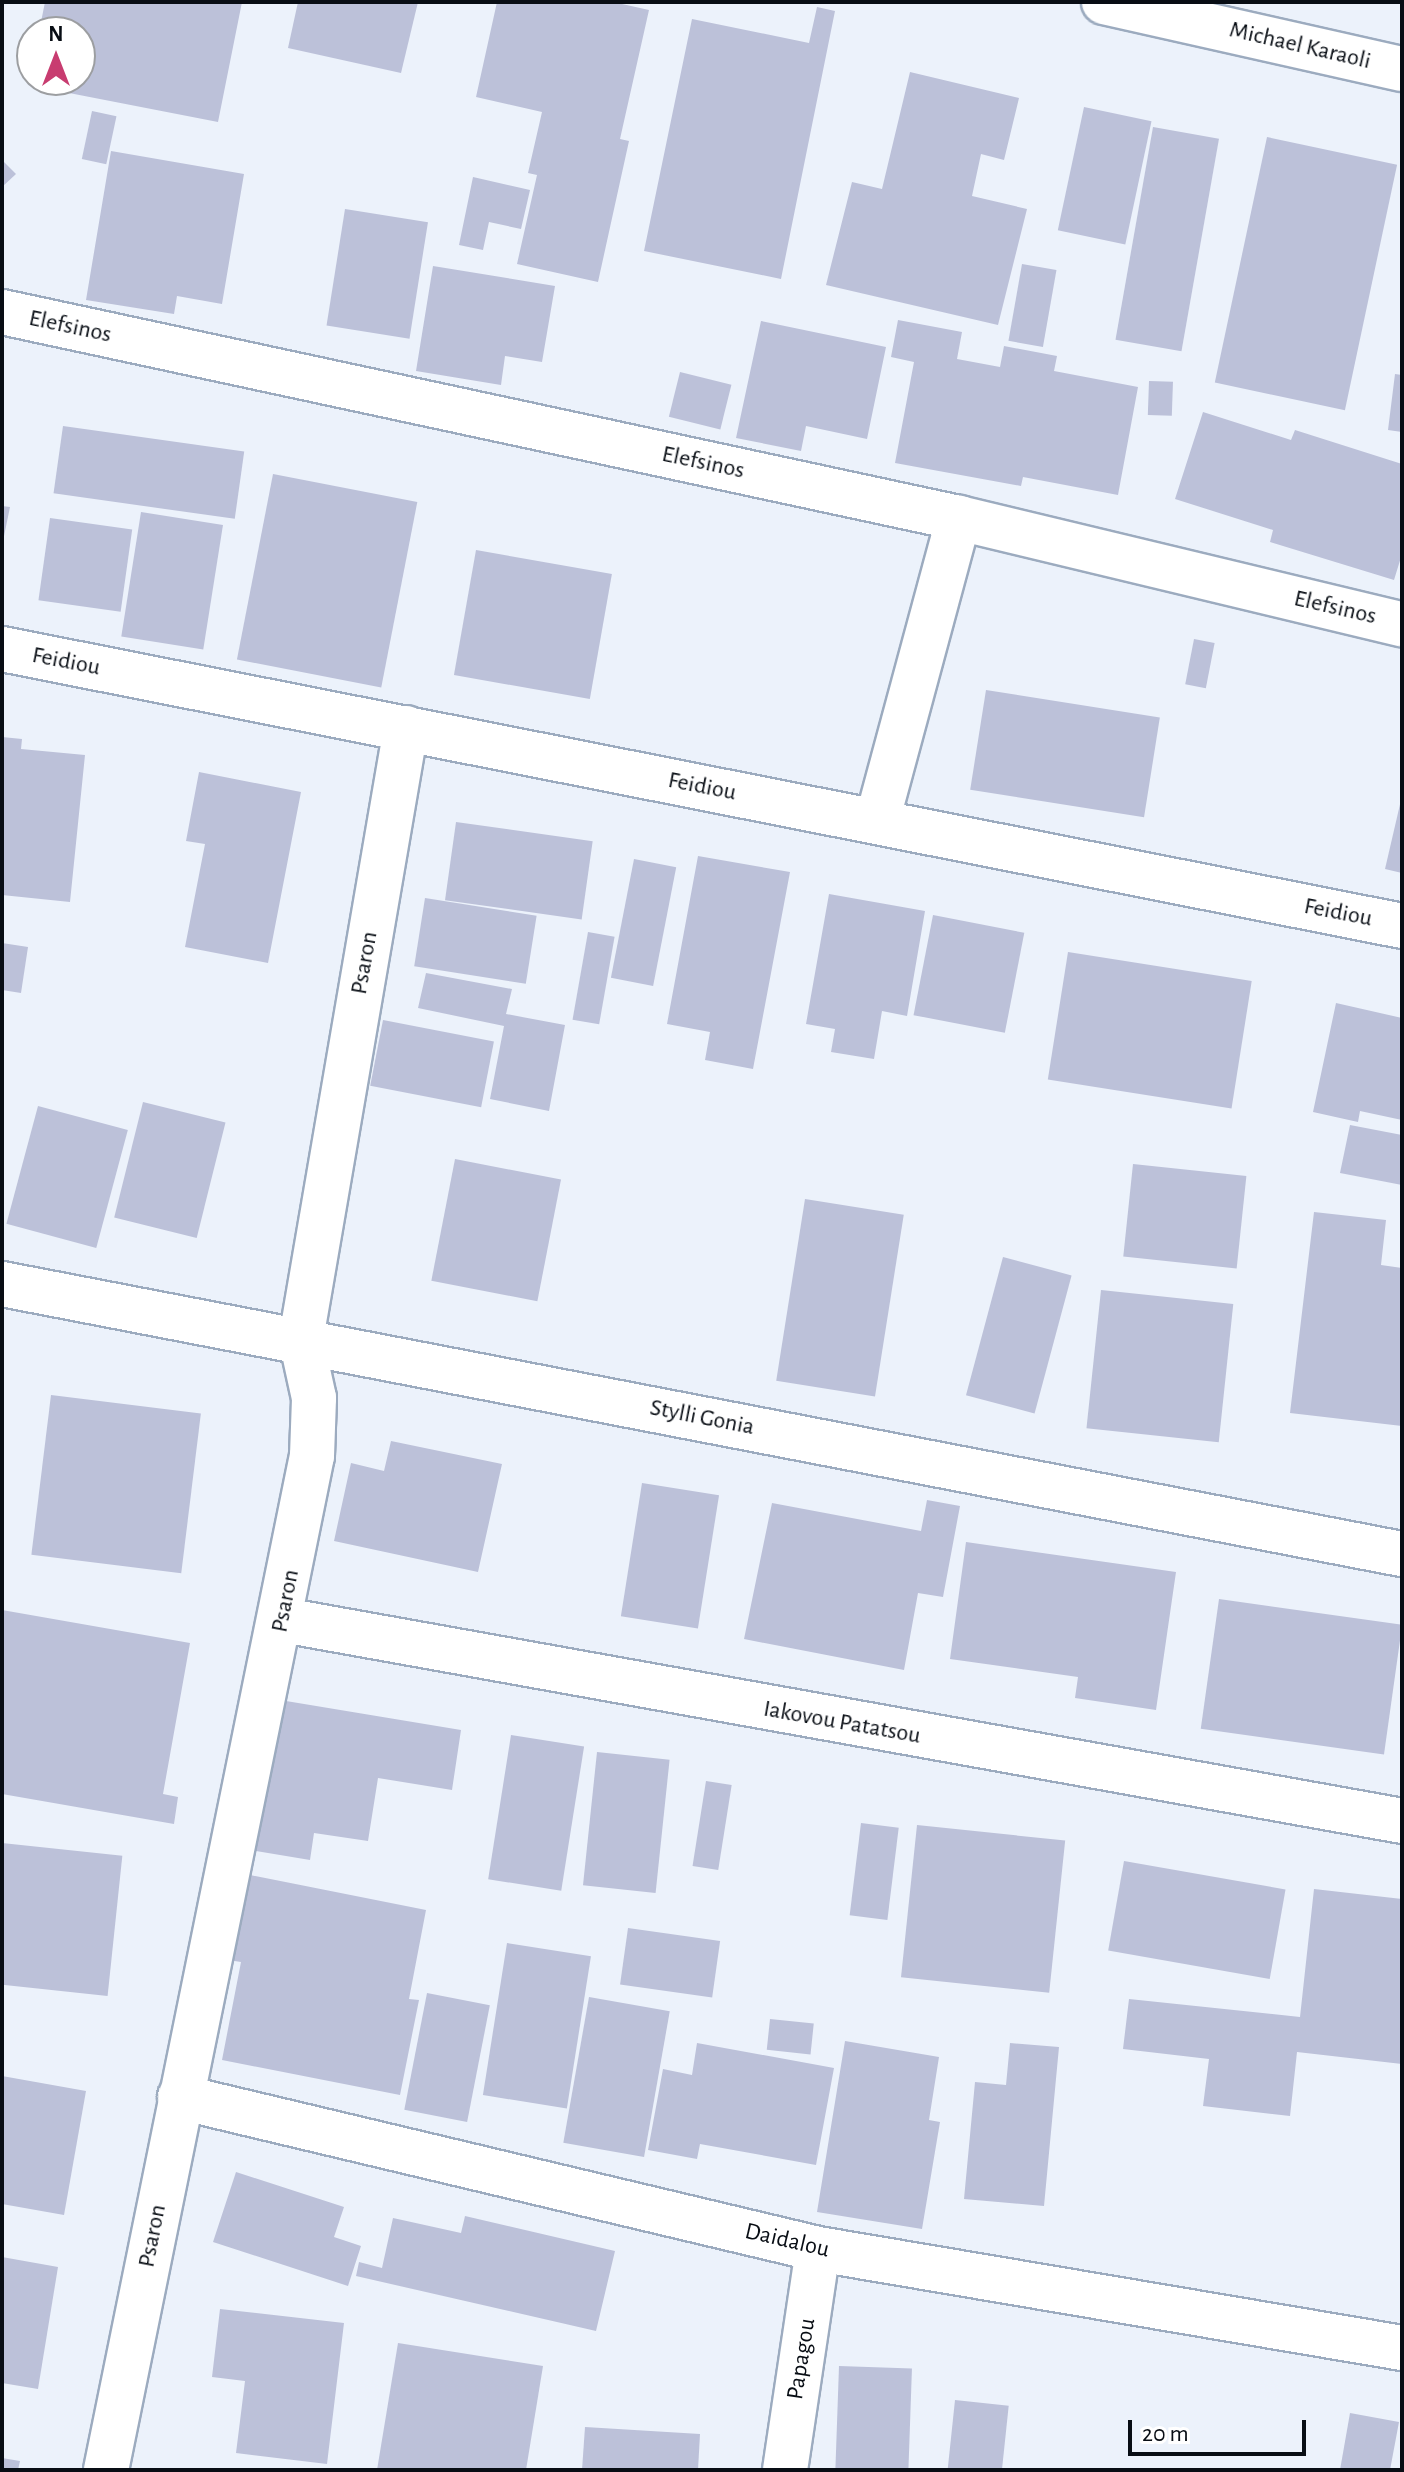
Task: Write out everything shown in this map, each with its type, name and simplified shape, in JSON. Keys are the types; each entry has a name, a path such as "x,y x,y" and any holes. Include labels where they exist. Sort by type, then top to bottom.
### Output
{"street":[{"name":"Michael Karaoli","path":"1104,2 1402,69"},
{"name":"Elefsinos","path":"2,312 959,518 1402,624"},
{"path":"877,821 959,518"},
{"name":"Feidiou","path":"2,649 1402,926"},
{"name":"Psaron","path":"106,2470 180,2097 283,1620 312,1456 314,1398 301,1339 406,728"},
{"name":"Stylli Gonia","path":"2,1284 301,1339 1402,1554"},
{"name":"Iakovou Patatsou","path":"283,1620 1402,1821"},
{"name":"Daidalou","path":"180,2097 818,2249 1402,2348"},
{"name":"Papagou","path":"785,2470 818,2249"}],"building":[{"path":"45,2 242,2 218,122 84,96 96,96 96,16 42,16"},
{"path":"298,2 418,2 401,73 288,48"},
{"path":"497,2 613,2 649,10 620,139 629,141 598,282 517,264 537,175 528,173 542,112 476,97"},
{"path":"817,7 835,11 781,279 644,251 692,19 809,43"},
{"path":"910,72 1019,98 1004,160 981,154 972,196 1027,209 998,325 826,285 852,182 882,189"},
{"path":"1084,107 1151,121 1125,245 1058,230"},
{"path":"92,111 116,116 106,164 82,159"},
{"path":"1153,127 1219,139 1181,351 1115,340"},
{"path":"1267,137 1397,165 1345,410 1215,383"},
{"path":"111,151 244,174 222,304 177,296 174,314 86,300"},
{"path":"2,160 16,174 2,187"},
{"path":"473,177 530,190 521,229 489,222 483,250 459,245"},
{"path":"345,209 428,222 410,339 327,326"},
{"path":"1022,264 1056,270 1043,347 1008,341"},
{"path":"433,266 555,286 542,362 505,356 501,385 416,371"},
{"path":"898,320 962,332 957,359 1000,367 1004,346 1057,356 1054,371 1138,387 1118,495 1023,477 1021,486 895,463 914,362 891,357"},
{"path":"761,321 886,347 867,439 806,426 801,451 736,438"},
{"path":"680,372 731,385 720,429 669,417"},
{"path":"1395,374 1402,375 1402,432 1388,430"},
{"path":"1149,381 1173,382 1172,416 1148,415"},
{"path":"1203,412 1291,440 1295,430 1402,464 1402,554 1394,580 1270,542 1273,530 1175,499"},
{"path":"63,426 244,451 235,519 54,493"},
{"path":"273,474 417,502 381,688 237,660"},
{"path":"2,506 10,507 3,541 2,541"},
{"path":"141,512 223,525 203,649 121,636"},
{"path":"50,518 132,530 121,612 38,600"},
{"path":"476,550 612,574 590,699 454,675"},
{"path":"1194,639 1215,643 1206,688 1185,684"},
{"path":"986,690 1160,718 1144,817 970,790"},
{"path":"2,737 22,739 21,749 85,755 70,902 2,895"},
{"path":"199,772 301,792 268,963 185,947 205,844 186,841"},
{"path":"1402,800 1402,873 1385,869"},
{"path":"456,822 593,841 582,919 445,900"},
{"path":"698,856 790,872 753,1069 705,1060 710,1032 667,1024"},
{"path":"634,859 676,867 653,986 611,978"},
{"path":"829,894 925,911 907,1016 882,1011 874,1059 831,1052 835,1029 806,1024"},
{"path":"425,898 537,916 526,984 414,966"},
{"path":"933,915 1024,933 1005,1033 914,1015"},
{"path":"588,932 615,937 599,1024 573,1020"},
{"path":"2,943 28,947 21,993 2,990"},
{"path":"1068,952 1252,981 1232,1109 1048,1079"},
{"path":"426,973 512,989 506,1014 565,1025 549,1111 490,1099 504,1026 418,1008"},
{"path":"1336,1003 1402,1018 1402,1120 1360,1111 1358,1122 1313,1112"},
{"path":"383,1020 494,1042 481,1107 370,1086"},
{"path":"143,1102 225,1123 197,1238 114,1217"},
{"path":"38,1106 128,1130 96,1248 6,1224"},
{"path":"1350,1125 1402,1135 1402,1185 1340,1173"},
{"path":"455,1159 561,1180 537,1301 431,1281"},
{"path":"1133,1164 1246,1176 1237,1268 1123,1256"},
{"path":"805,1199 904,1215 875,1396 776,1381"},
{"path":"1314,1212 1386,1220 1381,1265 1402,1268 1402,1426 1290,1413"},
{"path":"1003,1257 1072,1275 1035,1414 966,1395"},
{"path":"1101,1290 1233,1304 1219,1442 1086,1428"},
{"path":"51,1395 201,1413 181,1573 31,1555"},
{"path":"391,1441 502,1464 478,1572 334,1541 351,1463 384,1471"},
{"path":"642,1483 719,1495 698,1629 621,1616"},
{"path":"927,1500 960,1506 943,1597 918,1593 904,1670 744,1639 772,1503 921,1531"},
{"path":"966,1542 1176,1572 1156,1710 1075,1698 1078,1677 950,1659"},
{"path":"1219,1599 1402,1625 1384,1754 1201,1729"},
{"path":"2,1610 190,1643 163,1794 178,1797 174,1824 2,1794"},
{"path":"280,1700 461,1730 452,1790 378,1778 368,1841 314,1833 310,1860 256,1851"},
{"path":"511,1735 584,1747 561,1891 488,1879"},
{"path":"597,1752 670,1760 656,1893 583,1885"},
{"path":"706,1781 732,1785 718,1870 693,1866"},
{"path":"861,1823 899,1828 887,1920 850,1915"},
{"path":"917,1825 1065,1841 1049,1993 901,1977"},
{"path":"2,1843 122,1856 108,1996 2,1985"},
{"path":"1124,1861 1286,1889 1270,1979 1108,1951"},
{"path":"245,1874 426,1910 409,1999 419,2000 400,2095 222,2060 241,1962 228,1960"},
{"path":"1314,1889 1402,1899 1402,2064 1297,2052 1290,2116 1203,2106 1209,2059 1123,2049 1129,1999 1300,2017"},
{"path":"628,1928 720,1941 712,1997 620,1984"},
{"path":"507,1943 591,1956 567,2108 483,2095"},
{"path":"427,1993 490,2005 467,2122 404,2110"},
{"path":"589,1997 670,2011 644,2157 563,2143"},
{"path":"770,2019 814,2024 811,2054 767,2050"},
{"path":"845,2041 939,2057 929,2120 940,2122 922,2229 817,2212"},
{"path":"697,2043 834,2068 816,2165 700,2144 697,2159 648,2150 663,2069 692,2075"},
{"path":"1010,2043 1059,2047 1044,2206 964,2199 975,2082 1006,2085"},
{"path":"2,2076 86,2091 64,2215 2,2204"},
{"path":"236,2172 344,2207 334,2237 361,2246 348,2286 213,2242"},
{"path":"465,2216 615,2251 596,2331 356,2276 359,2262 382,2268 393,2218 461,2233"},
{"path":"2,2257 58,2267 38,2389 2,2383"},
{"path":"220,2309 344,2323 327,2464 236,2453 245,2381 212,2377"},
{"path":"398,2343 543,2366 526,2470 377,2470"},
{"path":"839,2366 912,2369 908,2470 835,2470"},
{"path":"955,2400 1009,2406 1002,2470 948,2470"},
{"path":"1350,2413 1399,2422 1390,2470 1340,2470"},
{"path":"585,2427 700,2434 698,2470 582,2470"},
{"path":"2,2458 20,2461 18,2470 2,2470"}]}
